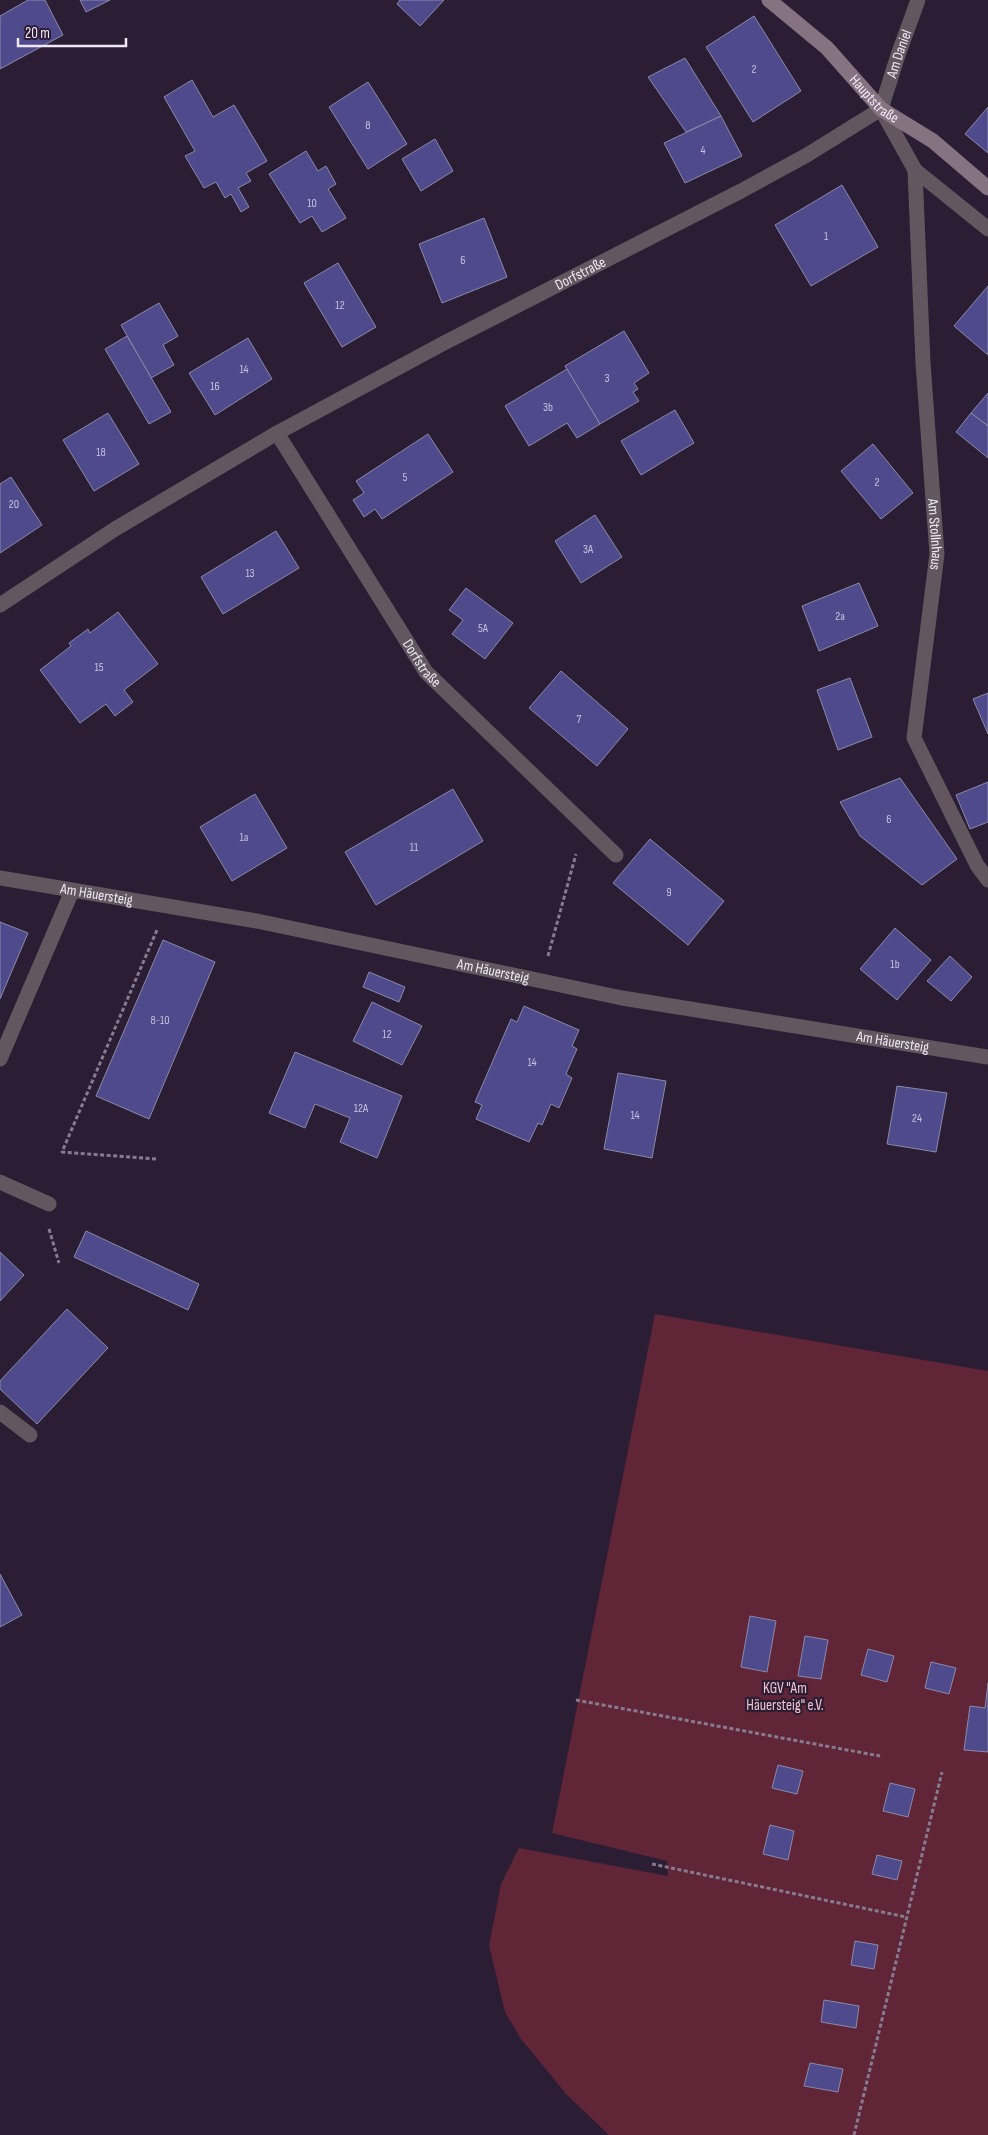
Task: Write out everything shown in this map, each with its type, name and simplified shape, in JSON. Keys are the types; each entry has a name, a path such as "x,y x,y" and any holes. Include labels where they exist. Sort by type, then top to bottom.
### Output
{"street":[{"name":"Hauptstraße","path":"769,0 827,48 881,109 933,141 988,188"},
{"name":"Am Daniel","path":"881,109 918,0"},
{"path":"881,109 916,170 988,229"},
{"name":"Dorfstraße","path":"0,605 115,529 277,433 444,343 741,191 807,155 881,109"},
{"name":"Am Stollnhaus","path":"916,170 923,363 937,554 914,738 977,865 988,880"},
{"name":"Dorfstraße","path":"277,433 426,672 616,855"},
{"name":"Am Häuersteig","path":"0,878 257,921 622,998 988,1057"},
{"path":"0,1059 72,891"},
{"path":"0,1182 49,1204"},
{"path":"0,1412 30,1435"}],"path":[{"path":"541,981 584,824"},
{"path":"156,1159 62,1152 167,906"},
{"path":"48,1225 59,1263"},
{"path":"576,1700 880,1756"},
{"path":"854,2135 942,1772"},
{"path":"652,1864 906,1917"}],"green space":[{"name":"KGV \"Am Häuersteig\" e.V.","path":"655,1314 988,1371 988,2135 609,2135 567,2095 521,2039 505,2012 489,1945 501,1884 519,1848 668,1876 667,1861 552,1833"}],"building":[{"path":"28,0 45,0 63,35 0,69 0,16"},
{"path":"80,0 110,0 86,12"},
{"path":"400,0 444,0 420,26 397,4"},
{"path":"754,16 801,91 753,122 706,47"},
{"path":"685,58 721,116 686,132 648,77"},
{"path":"192,80 213,117 234,105 267,161 246,173 251,181 238,188 249,207 241,212 231,194 225,198 216,182 204,188 185,156 195,151 164,97"},
{"path":"368,82 407,144 368,169 329,107"},
{"path":"988,107 988,153 965,134"},
{"path":"721,116 742,156 685,183 664,143"},
{"path":"435,139 453,171 421,191 402,159"},
{"path":"306,151 318,171 326,166 336,184 328,189 346,218 322,232 312,216 300,223 269,174"},
{"path":"842,185 878,247 811,286 775,225"},
{"path":"484,218 507,277 442,303 419,244"},
{"path":"338,263 376,327 342,347 304,283"},
{"path":"988,286 988,355 954,326"},
{"path":"159,303 178,336 163,345 174,365 151,378 121,325"},
{"path":"624,331 649,373 634,383 638,389 633,392 639,401 600,424 565,366"},
{"path":"127,336 171,412 149,424 105,349"},
{"path":"248,338 272,379 215,415 189,373"},
{"path":"567,369 600,424 577,438 567,423 529,446 505,406"},
{"path":"988,393 988,426 971,413"},
{"path":"675,410 694,443 641,475 621,441"},
{"path":"108,413 139,464 94,491 63,440"},
{"path":"971,413 988,426 988,458 956,432"},
{"path":"428,434 453,472 382,519 375,509 364,517 353,500 364,493 356,481"},
{"path":"873,444 913,493 881,519 841,471"},
{"path":"11,477 42,525 0,553 0,484"},
{"path":"595,515 622,557 581,583 555,541"},
{"path":"276,531 299,568 223,614 201,577"},
{"path":"859,583 878,626 819,651 802,606"},
{"path":"466,588 513,623 485,659 452,634 463,620 449,610"},
{"path":"118,612 158,664 124,690 133,702 115,716 106,704 80,723 40,670 71,646 69,643 88,629 90,633"},
{"path":"561,671 628,729 597,766 529,708"},
{"path":"850,678 872,737 838,750 817,690"},
{"path":"988,693 988,734 973,699"},
{"path":"900,778 957,859 922,885 860,836 840,802"},
{"path":"988,782 988,822 970,829 956,795"},
{"path":"453,789 483,841 376,905 345,852"},
{"path":"255,794 287,848 232,881 200,827"},
{"path":"650,839 724,901 688,945 613,883"},
{"path":"0,922 28,933 0,999"},
{"path":"895,928 931,960 897,1000 860,969"},
{"path":"163,940 215,962 149,1119 96,1096"},
{"path":"950,956 972,977 951,1001 927,981"},
{"path":"369,972 405,987 399,1002 363,987"},
{"path":"372,1002 422,1026 402,1065 353,1041"},
{"path":"524,1006 579,1030 572,1046 577,1049 566,1074 572,1078 559,1108 551,1104 542,1125 538,1123 529,1142 476,1119 482,1105 475,1102 511,1019 517,1022"},
{"path":"295,1052 402,1096 377,1158 340,1142 350,1118 315,1104 305,1128 269,1113"},
{"path":"618,1073 666,1081 652,1158 604,1149"},
{"path":"897,1086 947,1093 936,1152 887,1144"},
{"path":"86,1231 199,1284 188,1310 74,1257"},
{"path":"0,1252 24,1275 0,1301"},
{"path":"67,1309 108,1348 37,1424 0,1389 0,1381"},
{"path":"0,1574 22,1615 0,1627"},
{"path":"750,1616 776,1621 767,1672 741,1667"},
{"path":"805,1636 828,1640 821,1679 798,1676"},
{"path":"868,1649 894,1656 887,1682 861,1675"},
{"path":"931,1662 956,1668 949,1694 925,1688"},
{"path":"988,1683 988,1752 964,1750 970,1706 985,1708"},
{"path":"778,1765 803,1771 797,1794 772,1788"},
{"path":"890,1783 915,1789 908,1817 883,1811"},
{"path":"770,1825 794,1831 788,1860 763,1854"},
{"path":"877,1855 902,1861 897,1880 872,1874"},
{"path":"855,1941 878,1945 874,1969 851,1965"},
{"path":"824,2000 859,2006 856,2028 821,2022"},
{"path":"810,2063 843,2069 838,2092 804,2086"}]}
